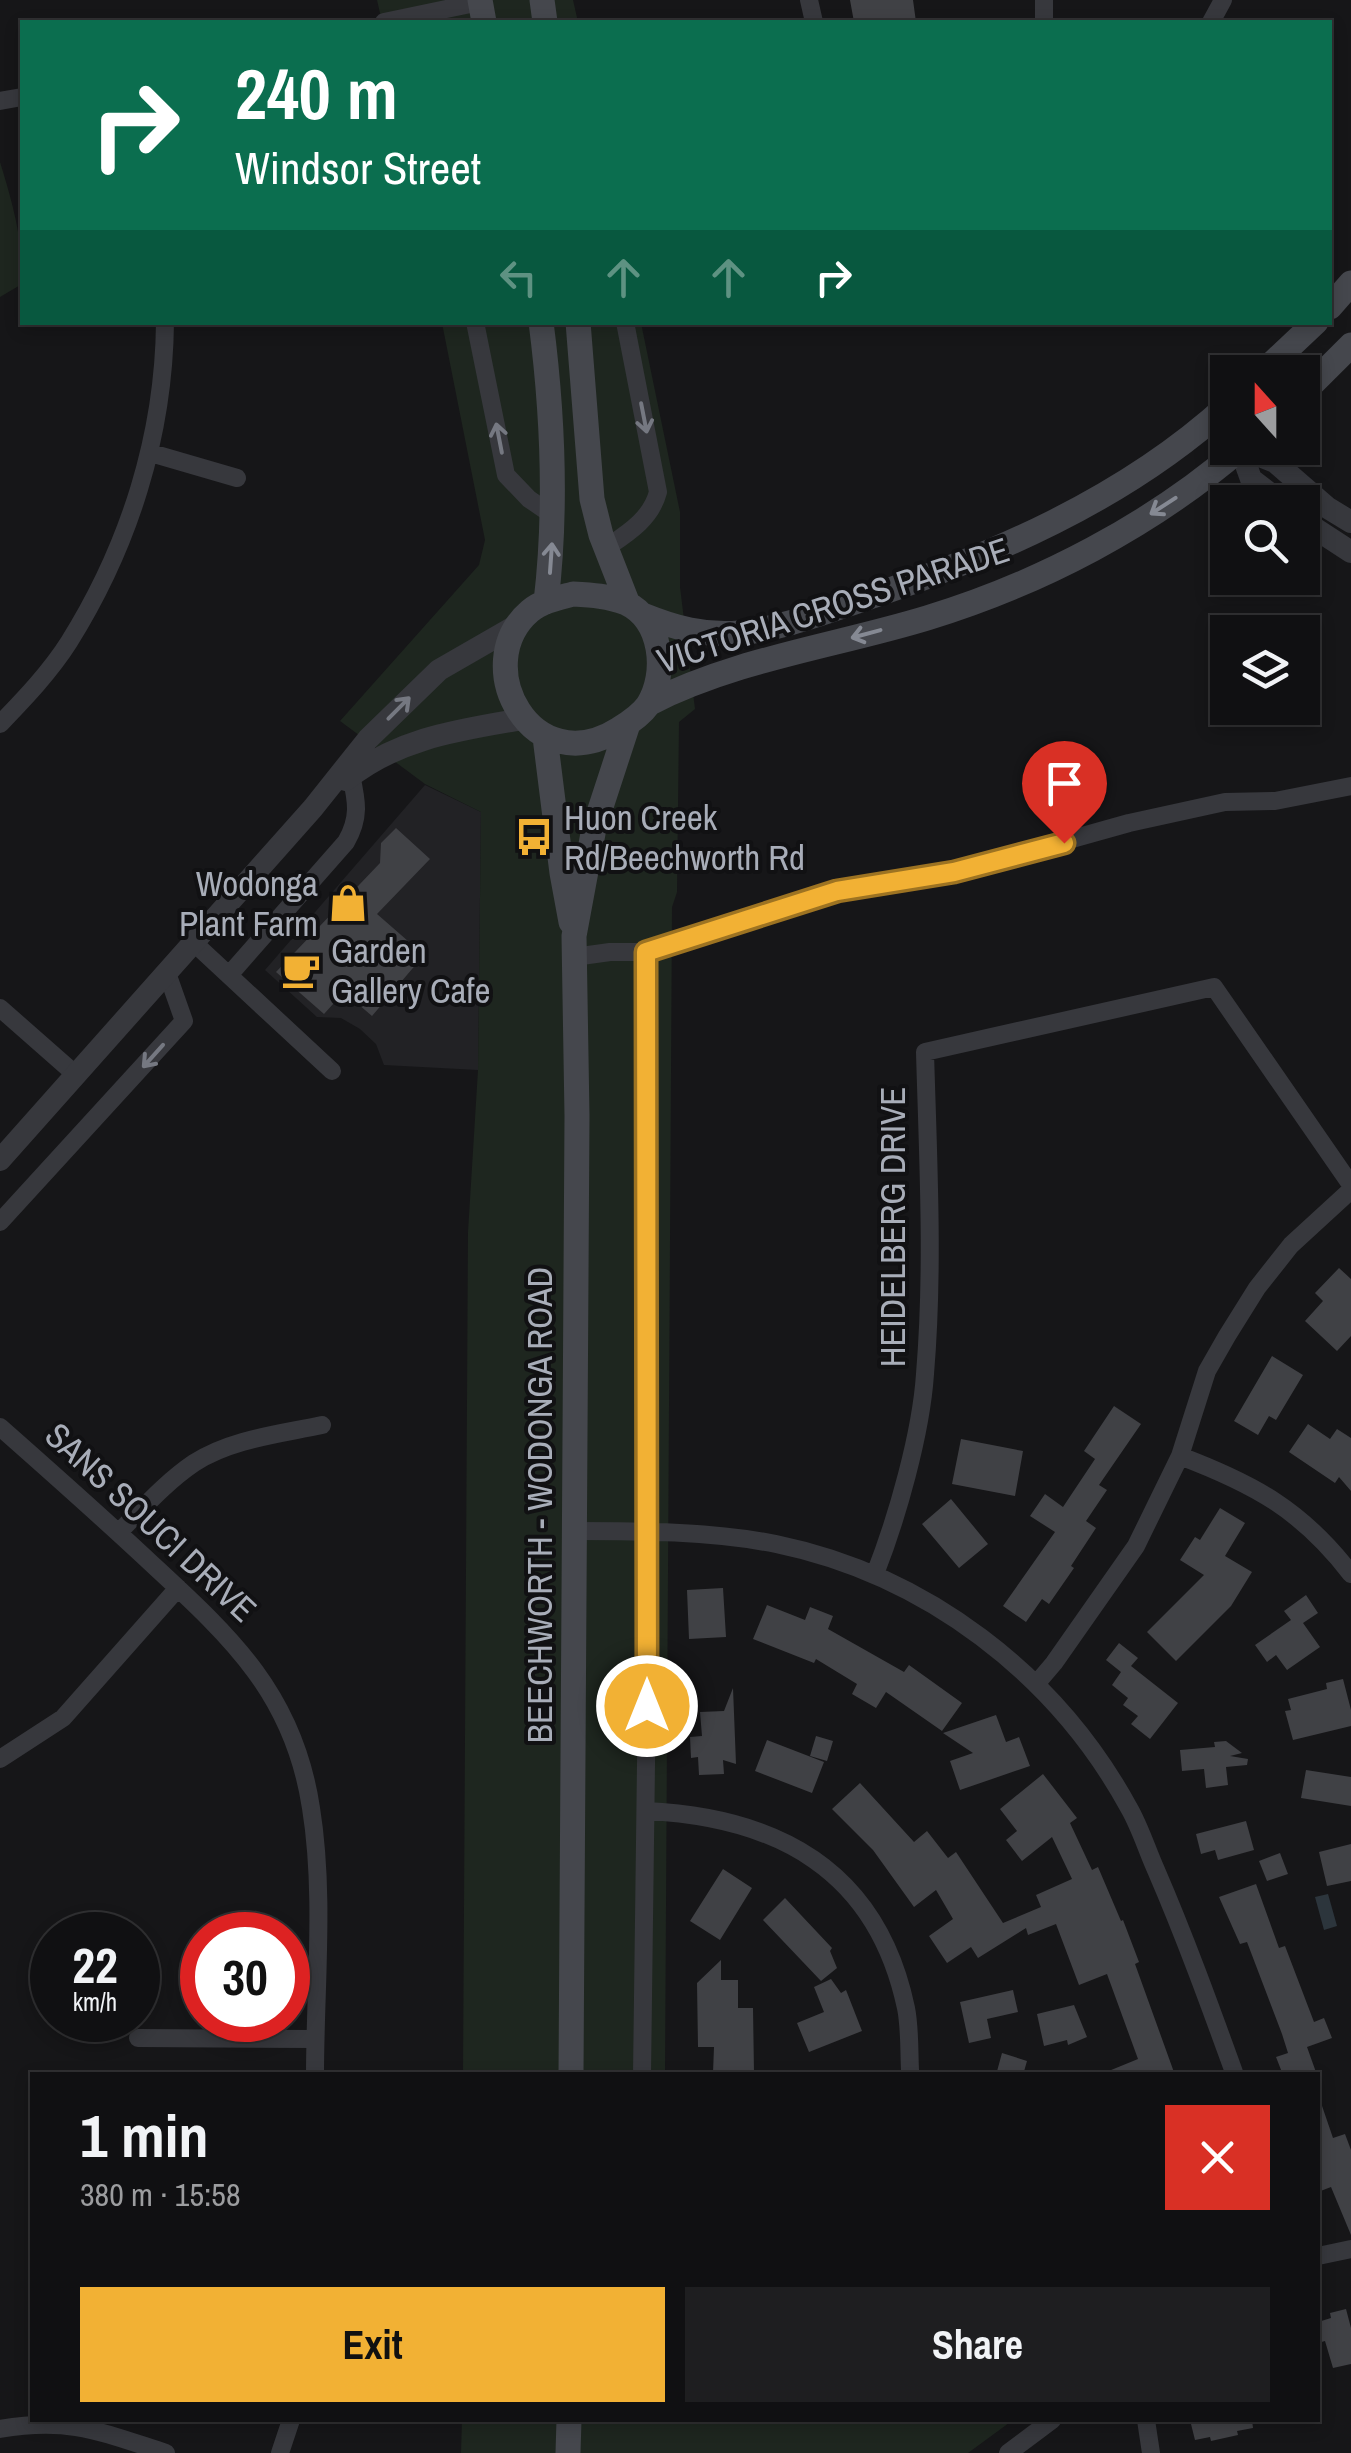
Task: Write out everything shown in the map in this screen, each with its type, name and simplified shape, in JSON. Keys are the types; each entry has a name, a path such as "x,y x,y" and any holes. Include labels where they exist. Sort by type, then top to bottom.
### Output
{"main road":[{"path":"1332,304 1351,283"},
{"path":"541,325 552,432 552,552 546,602"},
{"path":"578,325 588,471 596,517 635,610 653,632 659,669 650,703 628,724 588,743 566,743 545,737 523,719 510,698 506,674 510,644 530,611 573,594 610,598 635,610"},
{"path":"1281,355 1313,325"},
{"path":"1320,376 1351,345"},
{"name":"VICTORIA CROSS PARADE","path":"635,610 696,633 740,633 787,624 909,584 1076,512 1210,435"},
{"name":"VICTORIA CROSS PARADE","path":"650,703 697,681 930,617 1046,571 1141,520 1219,465"},
{"name":"BEECHWORTH - WODONGA ROAD","path":"574,947 594,828 628,724"},
{"name":"BEECHWORTH - WODONGA ROAD","path":"545,737 574,947 577,1116 571,2072"},
{"path":"568,2422 568,2453"}],"street":[{"path":"413,13 482,6"},
{"path":"0,724 68,643 118,544 151,454 164,362 165,325"},
{"path":"476,325 506,475 551,514"},
{"path":"606,548 637,526 658,492 626,325"},
{"path":"151,454 237,478"},
{"path":"1246,465 1251,478 1260,485"},
{"path":"1278,465 1328,508 1351,522"},
{"path":"1320,532 1351,552"},
{"path":"0,1160 313,808 368,739 439,670 519,624"},
{"path":"313,808 387,751 426,738 523,719"},
{"path":"230,974 346,842 356,825 358,806 351,776"},
{"path":"574,947 646,952 837,891 954,872 1129,823 1225,802 1274,801 1351,786"},
{"path":"193,942 332,1070"},
{"path":"642,2072 649,1531 646,952"},
{"path":"0,1222 184,1021 167,973"},
{"name":"HEIDELBERG DRIVE","path":"874,1574 914,1441 925,1376 930,1207 925,1052 1214,987 1351,1188"},
{"path":"0,1008 76,1074"},
{"path":"1037,1682 1054,1664 1136,1546 1180,1456 1207,1371 1257,1288 1290,1245 1351,1188"},
{"path":"119,1532 170,1481 198,1461 232,1445 322,1425"},
{"name":"SANS SOUCI DRIVE","path":"0,1427 214,1619 249,1659 276,1705 299,1754 311,1806 317,1859 314,2072"},
{"path":"1180,1456 1233,1476 1288,1508 1322,1538 1351,1574"},
{"path":"572,1531 649,1531 776,1544 874,1574 944,1612 992,1644 1037,1682 1084,1740 1130,1808 1234,2072"},
{"path":"0,1759 63,1718 178,1588"},
{"path":"646,1811 711,1816 766,1831 792,1843 840,1880 885,1944 898,1978 907,2011 910,2070"},
{"path":"160,2038 315,2040"},
{"path":"1320,2256 1351,2249"},
{"path":"0,2429 38,2422 83,2426 166,2453"},
{"path":"280,2453 289,2422"},
{"path":"1008,2453 1049,2422"},
{"path":"1146,2422 1151,2453"}],"shaded area":[{"path":"377,0 573,0 578,20 382,20"},
{"path":"0,162 20,246 20,285 0,297"},
{"path":"442,325 641,325 680,512 680,587 695,709 679,722 677,892 672,907 665,2072 463,2072 468,1232 478,1070 481,812 425,784 340,721 479,565 485,540"},
{"path":"425,785 481,812 478,1070 384,1065 376,1044 360,1029 341,1018 317,1017 265,970"},
{"path":"1328,1894 1337,1926 1324,1930 1315,1897"},
{"path":"462,2422 1010,2422 968,2453 461,2453"}],"building":[{"path":"850,0 913,0 916,20 854,20"},
{"path":"396,828 430,859 377,914 424,955 372,1016 344,992 324,1014 276,972 380,863 381,843"},
{"path":"1339,1268 1351,1279 1351,1336 1337,1351 1305,1321 1323,1301 1315,1293"},
{"path":"1272,1356 1303,1375 1276,1420 1269,1416 1258,1435 1234,1421"},
{"path":"1114,1406 1141,1424 1099,1485 1107,1490 1086,1521 1096,1528 1071,1566 1074,1568 1049,1604 1042,1599 1026,1622 1003,1606 1055,1532 1030,1516 1045,1494 1063,1507 1095,1459 1084,1451"},
{"path":"1308,1424 1330,1439 1337,1429 1351,1438 1351,1491 1339,1477 1335,1483 1289,1452"},
{"path":"961,1439 1023,1451 1015,1496 952,1484"},
{"path":"951,1499 988,1544 959,1568 922,1524"},
{"path":"1220,1508 1245,1523 1225,1556 1252,1572 1231,1606 1176,1661 1147,1632 1204,1575 1180,1560 1195,1537 1200,1540"},
{"path":"723,1588 726,1637 689,1639 687,1590"},
{"path":"1306,1595 1318,1613 1303,1623 1320,1647 1287,1670 1276,1655 1267,1662 1255,1645 1291,1620 1284,1611"},
{"path":"767,1605 805,1620 810,1607 833,1616 828,1629 904,1672 909,1665 962,1703 942,1731 886,1692 876,1708 852,1694 857,1684 816,1659 814,1663 753,1639"},
{"path":"1119,1643 1138,1658 1131,1666 1178,1703 1150,1739 1131,1724 1138,1716 1123,1705 1128,1698 1112,1685 1121,1672 1106,1660"},
{"path":"1343,1679 1351,1726 1293,1740 1285,1711 1291,1710 1288,1699 1327,1689 1326,1683"},
{"path":"733,1688 736,1764 723,1760 724,1774 699,1775 698,1757 691,1758 690,1737 702,1736 700,1712 724,1711"},
{"path":"996,1715 1006,1742 1019,1737 1030,1766 960,1790 950,1761 973,1753 943,1733"},
{"path":"816,1736 833,1741 827,1761 810,1756"},
{"path":"767,1740 824,1762 812,1793 755,1771"},
{"path":"1226,1741 1242,1753 1230,1756 1248,1759 1247,1765 1226,1767 1228,1785 1206,1788 1204,1769 1182,1771 1180,1750 1215,1747 1214,1742"},
{"path":"1306,1770 1351,1777 1351,1806 1301,1798"},
{"path":"1043,1774 1077,1818 1070,1823 1092,1870 1098,1867 1123,1920 1174,2072 1106,2072 1138,2059 1107,1974 1079,1985 1056,1924 1028,1935 1026,1928 978,1958 971,1947 947,1963 929,1936 953,1919 936,1890 914,1907 873,1850 832,1809 860,1783 914,1842 927,1831 948,1858 956,1852 1003,1923 1041,1907 1036,1895 1072,1879 1052,1837 1022,1861 1006,1840 1017,1831 1000,1809"},
{"path":"1246,1821 1254,1850 1218,1860 1215,1850 1201,1854 1196,1834"},
{"path":"1351,1844 1351,1881 1327,1886 1319,1852"},
{"path":"1280,1853 1288,1874 1267,1881 1259,1861"},
{"path":"723,1869 752,1888 720,1940 690,1921"},
{"path":"1256,1884 1279,1948 1285,1946 1314,2022 1324,2018 1332,2038 1307,2047 1316,2072 1282,2072 1276,2057 1288,2053 1282,2034 1247,1942 1240,1944 1219,1897"},
{"path":"785,1898 832,1948 837,1968 821,1981 763,1920"},
{"path":"721,1960 721,1980 738,1980 738,2008 753,2008 754,2072 713,2072 714,2047 698,2047 697,1983"},
{"path":"831,1979 841,1993 846,1990 862,2031 809,2052 797,2023 824,2012 814,1987"},
{"path":"1013,1990 1018,2012 987,2019 991,2038 969,2043 960,2002"},
{"path":"1074,2005 1087,2037 1068,2045 1067,2040 1044,2046 1037,2014"},
{"path":"1002,2053 1027,2061 1024,2072 997,2072"},
{"path":"1320,2100 1333,2138 1345,2134 1351,2150 1351,2235 1331,2187 1320,2191"},
{"path":"1346,2309 1351,2328 1351,2364 1333,2368 1325,2341 1320,2342 1320,2321 1331,2318 1330,2313"},
{"path":"1190,2422 1252,2422 1253,2428 1237,2431 1238,2435 1195,2440"}],"place":[{"name":"Huon Creek Rd/Beechworth Rd","path":"534,837"},
{"name":"Wodonga Plant Farm","path":"348,903"},
{"name":"Garden Gallery Cafe","path":"301,970"}],"route":[{"path":"647,1706 646,952 837,891 954,872 1064,843"}]}
